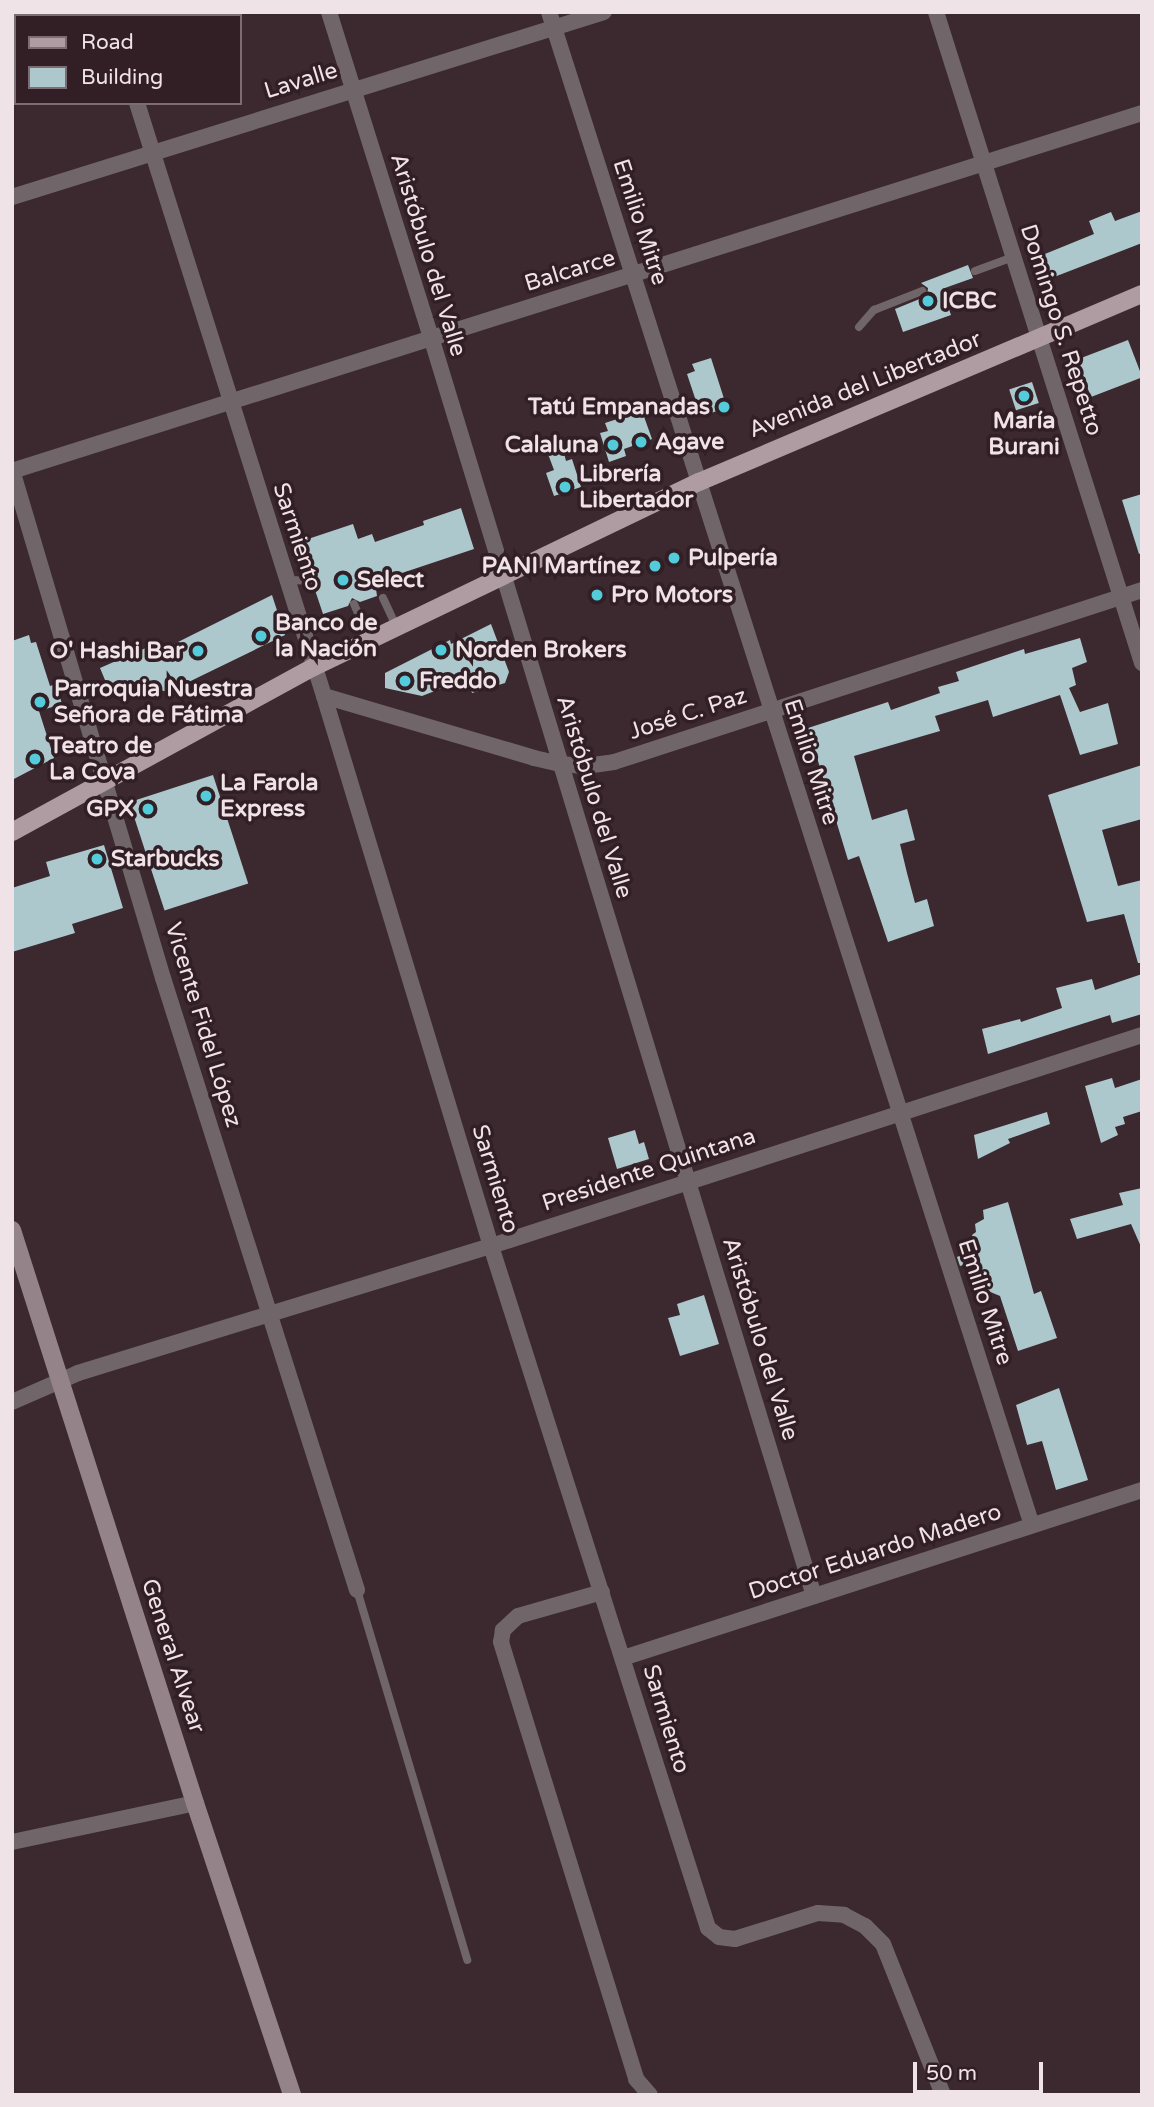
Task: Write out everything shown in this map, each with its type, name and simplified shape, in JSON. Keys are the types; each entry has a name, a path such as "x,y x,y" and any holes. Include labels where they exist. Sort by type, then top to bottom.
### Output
{"main road":[{"name":"Avenida del Libertador","path":"12,832 314,667 699,482 877,404 1040,339 1142,294"}],"street":[{"name":"Aristóbulo del Valle","path":"328,12 431,337 814,1596"},
{"name":"Lavalle","path":"12,197 352,89 552,20 604,12"},
{"name":"Domingo S. Repetto","path":"936,12 1142,663"},
{"name":"Emilio Mitre","path":"552,20 770,711 1032,1525"},
{"name":"Sarmiento","path":"138,105 324,696 491,1246 708,1928 719,1937 735,1939 818,1913 844,1915 865,1926 883,1944 943,2095"},
{"name":"Balcarce","path":"12,471 1142,113"},
{"name":"Vicente Fidel López","path":"12,471 163,978 358,1590"},
{"name":"José C. Paz","path":"324,696 561,764 586,766 614,762 1142,590"},
{"name":"Presidente Quintana","path":"12,1402 59,1381 491,1246 1142,1035"},
{"name":"General Alvear","path":"12,1230 292,2095"},
{"name":"Doctor Eduardo Madero","path":"623,1658 1142,1490"},
{"path":"602,1592 518,1616 503,1630 501,1642 636,2079 650,2095"},
{"path":"12,1842 195,1802"}],"lane":[{"path":"975,271 1013,257"},
{"path":"859,327 874,310 922,291"},
{"path":"287,580 312,581"},
{"path":"383,598 397,628"},
{"path":"354,604 370,641"},
{"path":"358,1590 467,1960"}],"building":[{"path":"1142,211 1142,243 1049,279 1040,256 1094,234 1089,221 1111,212 1115,221"},
{"name":"ICBC","path":"968,265 973,278 942,289 951,315 903,332 895,309 927,296 928,288 921,283"},
{"path":"1128,340 1142,377 1091,397 1077,360"},
{"path":"711,358 727,408 701,416 687,374 695,371 692,364"},
{"name":"María Burani","path":"1032,382 1039,403 1016,410 1009,389"},
{"path":"642,411 652,439 624,449 626,456 609,462 600,433 608,431 605,423"},
{"path":"563,449 566,461 572,459 581,487 554,496 546,473 554,470 548,454"},
{"path":"1142,494 1142,553 1139,554 1122,500"},
{"path":"461,508 474,549 375,582 377,596 360,602 352,598 348,606 323,614 314,587 318,579 310,574 299,542 353,524 358,539 372,534 375,542 424,525 423,521"},
{"path":"272,595 285,635 168,692 131,683 110,692 100,668 148,647 152,655"},
{"path":"491,624 509,672 505,683 472,693 468,678 422,696 385,688 385,673 450,640 451,644"},
{"path":"29,635 31,643 36,642 50,686 56,684 62,704 39,711 54,758 12,780 12,641"},
{"path":"1080,638 1087,662 1072,668 1076,685 1069,688 1080,712 1108,703 1118,744 1080,755 1060,695 993,717 988,700 935,716 940,731 854,756 872,820 907,809 915,840 900,844 915,903 927,899 934,926 888,942 859,856 848,860 808,728 888,702 891,710 940,693 938,687 959,681 956,672 1024,649 1025,654"},
{"path":"1142,765 1142,819 1102,830 1118,886 1142,880 1142,963 1138,963 1124,914 1087,922 1048,795"},
{"path":"213,775 248,883 165,911 129,802"},
{"path":"104,845 123,908 72,924 75,933 12,952 12,888 50,876 46,862"},
{"path":"1142,974 1142,1014 1112,1023 1110,1015 988,1054 982,1029 1020,1019 1021,1022 1062,1008 1056,988 1092,979 1095,990"},
{"path":"1112,1078 1115,1088 1142,1079 1142,1111 1123,1117 1125,1124 1115,1127 1118,1135 1101,1143 1085,1086"},
{"path":"1047,1112 1050,1124 1008,1139 1010,1143 978,1159 974,1135"},
{"path":"635,1130 639,1144 644,1142 649,1159 617,1169 608,1138"},
{"path":"1142,1188 1142,1249 1131,1224 1077,1239 1070,1219 1123,1205 1119,1193"},
{"path":"1008,1202 1034,1294 1041,1291 1057,1338 1018,1351 1000,1296 988,1291 979,1260 960,1266 957,1257 977,1248 972,1235 976,1232 975,1224 984,1219 983,1210"},
{"path":"704,1295 719,1344 680,1356 668,1318 680,1315 677,1304"},
{"path":"1059,1388 1088,1480 1056,1490 1042,1441 1027,1445 1016,1405"}],"place":[{"name":"ICBC","path":"928,301"},
{"name":"María Burani","path":"1024,396"},
{"name":"Tatú Empanadas","path":"724,407"},
{"name":"Agave","path":"641,442"},
{"name":"Calaluna","path":"613,445"},
{"name":"Librería Libertador","path":"565,487"},
{"name":"Pulpería","path":"674,558"},
{"name":"PANI Martínez","path":"655,566"},
{"name":"Select","path":"343,580"},
{"name":"Pro Motors","path":"597,595"},
{"name":"Banco de la Nación","path":"261,636"},
{"name":"Norden Brokers","path":"441,650"},
{"name":"O' Hashi Bar","path":"198,651"},
{"name":"Freddo","path":"405,681"},
{"name":"Parroquia Nuestra Señora de Fátima","path":"40,702"},
{"name":"Teatro de La Cova","path":"35,759"},
{"name":"La Farola Express","path":"206,796"},
{"name":"GPX","path":"148,809"},
{"name":"Starbucks","path":"97,859"}]}
